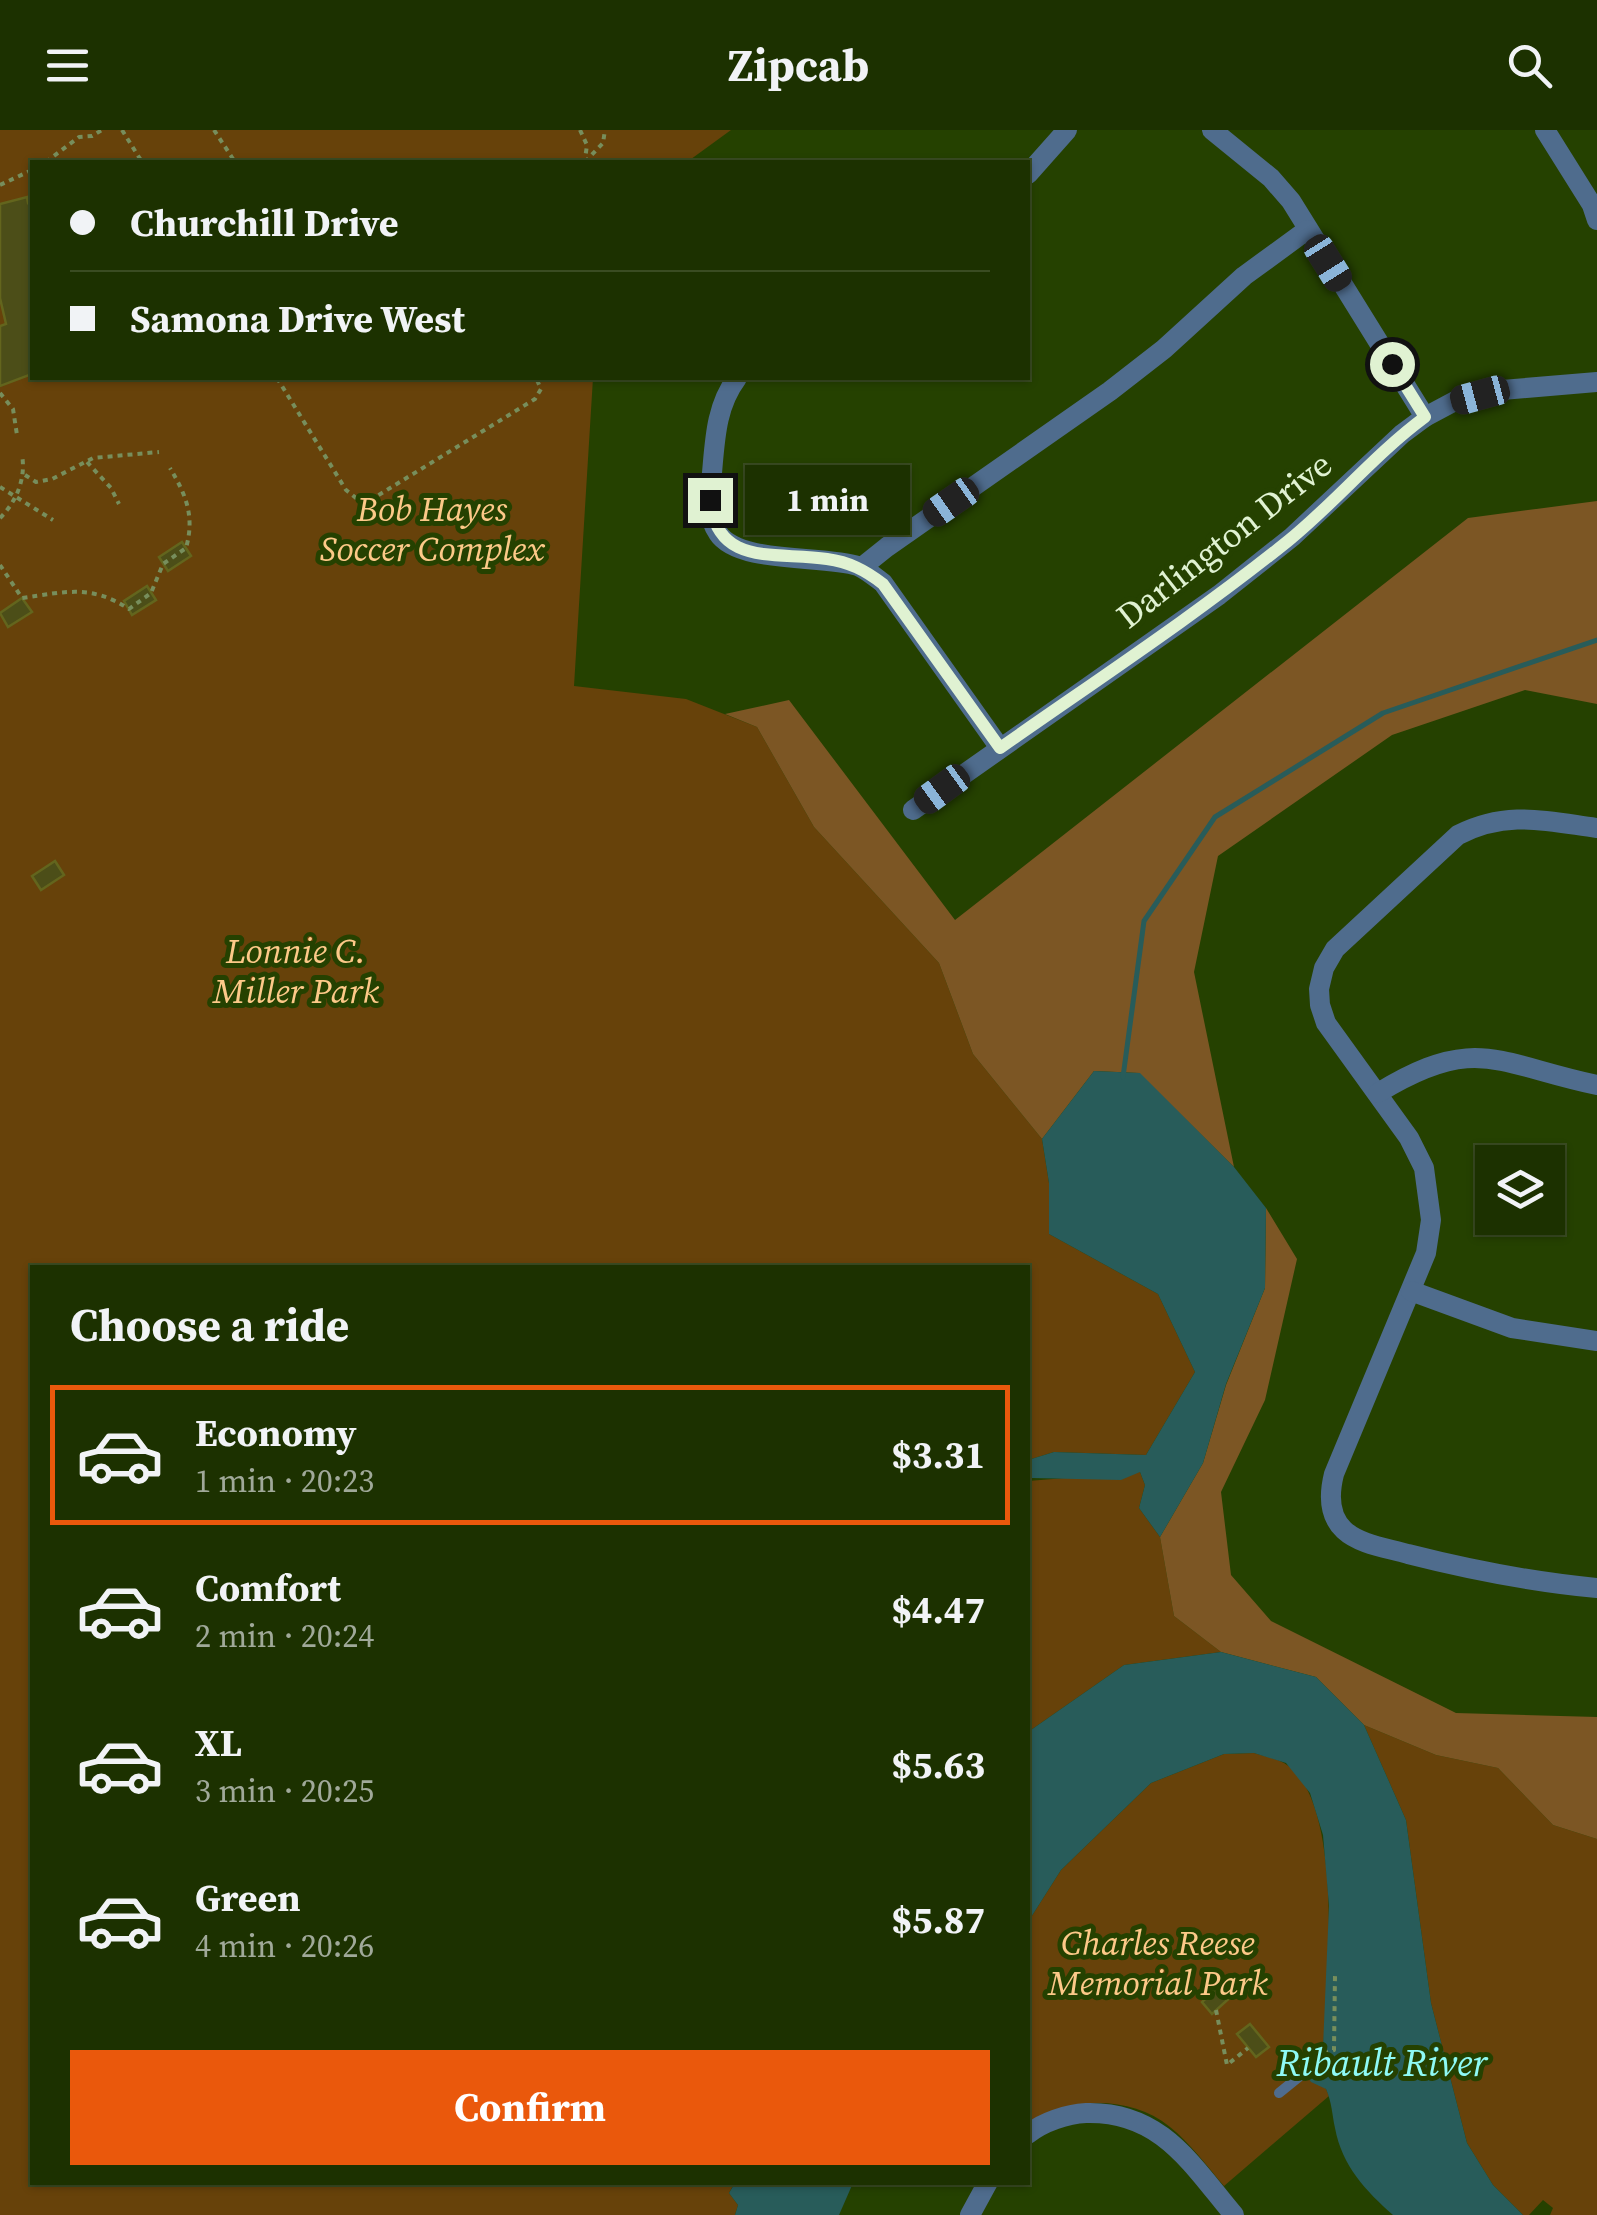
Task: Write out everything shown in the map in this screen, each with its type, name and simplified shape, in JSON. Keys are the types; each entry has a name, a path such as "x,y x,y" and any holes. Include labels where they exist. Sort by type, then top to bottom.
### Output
{"street":[{"path":"1030,172 1067,130"},
{"path":"1212,130 1271,178 1291,201 1425,417"},
{"path":"1545,130 1597,220"},
{"path":"862,568 887,546 1110,392 1244,276 1307,230"},
{"path":"736,380 717,421 710,500 718,535 731,546 753,552 827,559 862,568 883,584 1000,748"},
{"name":"Darlington Drive","path":"913,810 1234,583 1292,537 1425,417 1455,401 1502,390 1597,382"},
{"path":"1597,828 1503,818 1483,822 1458,835 1335,949 1324,968 1319,989 1326,1023 1410,1138 1424,1168 1431,1220 1426,1252 1334,1474 1329,1492 1332,1511 1341,1528 1367,1543 1462,1568 1597,1588"},
{"path":"1378,1092 1412,1072 1448,1059 1473,1056 1500,1059 1597,1085"},
{"path":"1411,1291 1512,1328 1597,1340"},
{"path":"1030,2133 1077,2114 1128,2117 1172,2142 1234,2215"},
{"path":"970,2215 986,2185"}],"lane":[{"path":"1279,2093 1300,2076"}],"path":[{"path":"49,160 79,137 102,130"},
{"path":"122,130 141,160"},
{"path":"214,130 234,160"},
{"path":"580,130 586,145 585,160"},
{"path":"587,160 603,143 605,130"},
{"path":"0,184 30,171"},
{"path":"277,380 346,490 361,502 369,501 536,399 541,389 537,380"},
{"path":"0,394 13,409 17,436"},
{"path":"24,475 36,482 52,479 93,458 159,452"},
{"path":"0,518 24,475 22,455"},
{"path":"87,462 111,488 119,504"},
{"path":"0,566 22,598 84,590 128,609 151,593 163,564 186,548 191,531 190,508 170,468"},
{"path":"0,487 52,520"},
{"path":"1287,2068 1300,2059 1334,2050 1334,1975"},
{"path":"1216,2010 1226,2065 1248,2048"}],"green space":[{"name":"Lonnie C. Miller Park","path":"0,130 731,130 690,160 30,160 30,380 593,380 574,686 686,699 757,727 814,827 939,963 973,1054 1042,1139 1049,1183 1049,1234 1158,1294 1195,1372 1146,1455 1054,1452 1030,1459 1030,1265 30,1265 30,2185 733,2185 729,2193 738,2205 735,2215 0,2215"},
{"path":"1140,1472 1145,1485 1139,1508 1160,1537 1174,1616 1221,1652 1124,1665 1030,1731 1030,1481"},
{"path":"1364,1725 1436,1755 1498,1768 1553,1825 1597,1839 1597,2215 1550,2215 1553,2208 1543,2200 1529,2215 1523,2215 1493,2185 1467,2143 1431,2003 1406,1820"},
{"name":"Charles Reese Memorial Park","path":"1254,1753 1284,1763 1303,1783 1317,1814 1328,1895 1323,2048 1294,2058 1329,2096 1224,2186 1177,2133 1154,2116 1136,2109 1081,2104 1030,2121 1030,1919 1061,1870 1151,1783 1224,1754"}],"shaded area":[{"path":"1597,501 1597,704 1525,690 1392,735 1218,856 1194,972 1234,1167 1139,1073 1094,1071 1042,1139 973,1054 939,963 814,827 757,727 725,714 789,700 955,920 1468,518"},
{"path":"1266,1208 1297,1259 1265,1400 1221,1492 1231,1575 1271,1621 1456,1713 1597,1717 1597,1839 1553,1825 1498,1768 1436,1755 1364,1725 1316,1677 1221,1652 1174,1616 1160,1537 1203,1463 1226,1385 1265,1288"}],"water":[{"path":"1094,1071 1140,1073 1234,1167 1266,1208 1265,1288 1226,1384 1203,1463 1160,1537 1139,1508 1145,1485 1140,1472 1121,1480 1030,1480 1030,1459 1054,1452 1146,1455 1195,1372 1158,1294 1049,1234 1049,1183 1042,1139"},
{"name":"Ribault River","path":"1221,1652 1316,1677 1364,1725 1406,1820 1431,2003 1467,2143 1493,2185 1523,2215 1393,2215 1349,2166 1338,2142 1326,2089 1311,2082 1294,2057 1323,2047 1329,1906 1323,1835 1310,1793 1286,1763 1254,1753 1224,1754 1151,1783 1061,1870 1030,1919 1030,1731 1124,1665"},
{"path":"733,2185 852,2185 839,2215 735,2215 738,2205 729,2193"}],"building":[{"path":"27,197 30,202 30,375 0,386 0,326 6,324 0,298 0,204"},
{"path":"182,542 191,556 168,571 159,557"},
{"path":"147,586 156,600 132,615 124,601"},
{"path":"22,598 32,612 8,627 0,613"},
{"path":"55,861 64,875 41,890 32,876"},
{"path":"1223,1982 1234,1994 1212,2014 1202,2002"},
{"path":"1250,2024 1269,2047 1256,2057 1237,2034"}],"waterway":[{"path":"1123,1077 1144,921 1215,817 1383,713 1597,640"}],"route":[{"path":"710,500 718,535 731,546 827,559 862,568 883,584 1000,748 1219,594 1292,537 1425,417 1392,364"}],"park label":[{"name":"Bob Hayes Soccer Complex","path":"432,529"}]}
